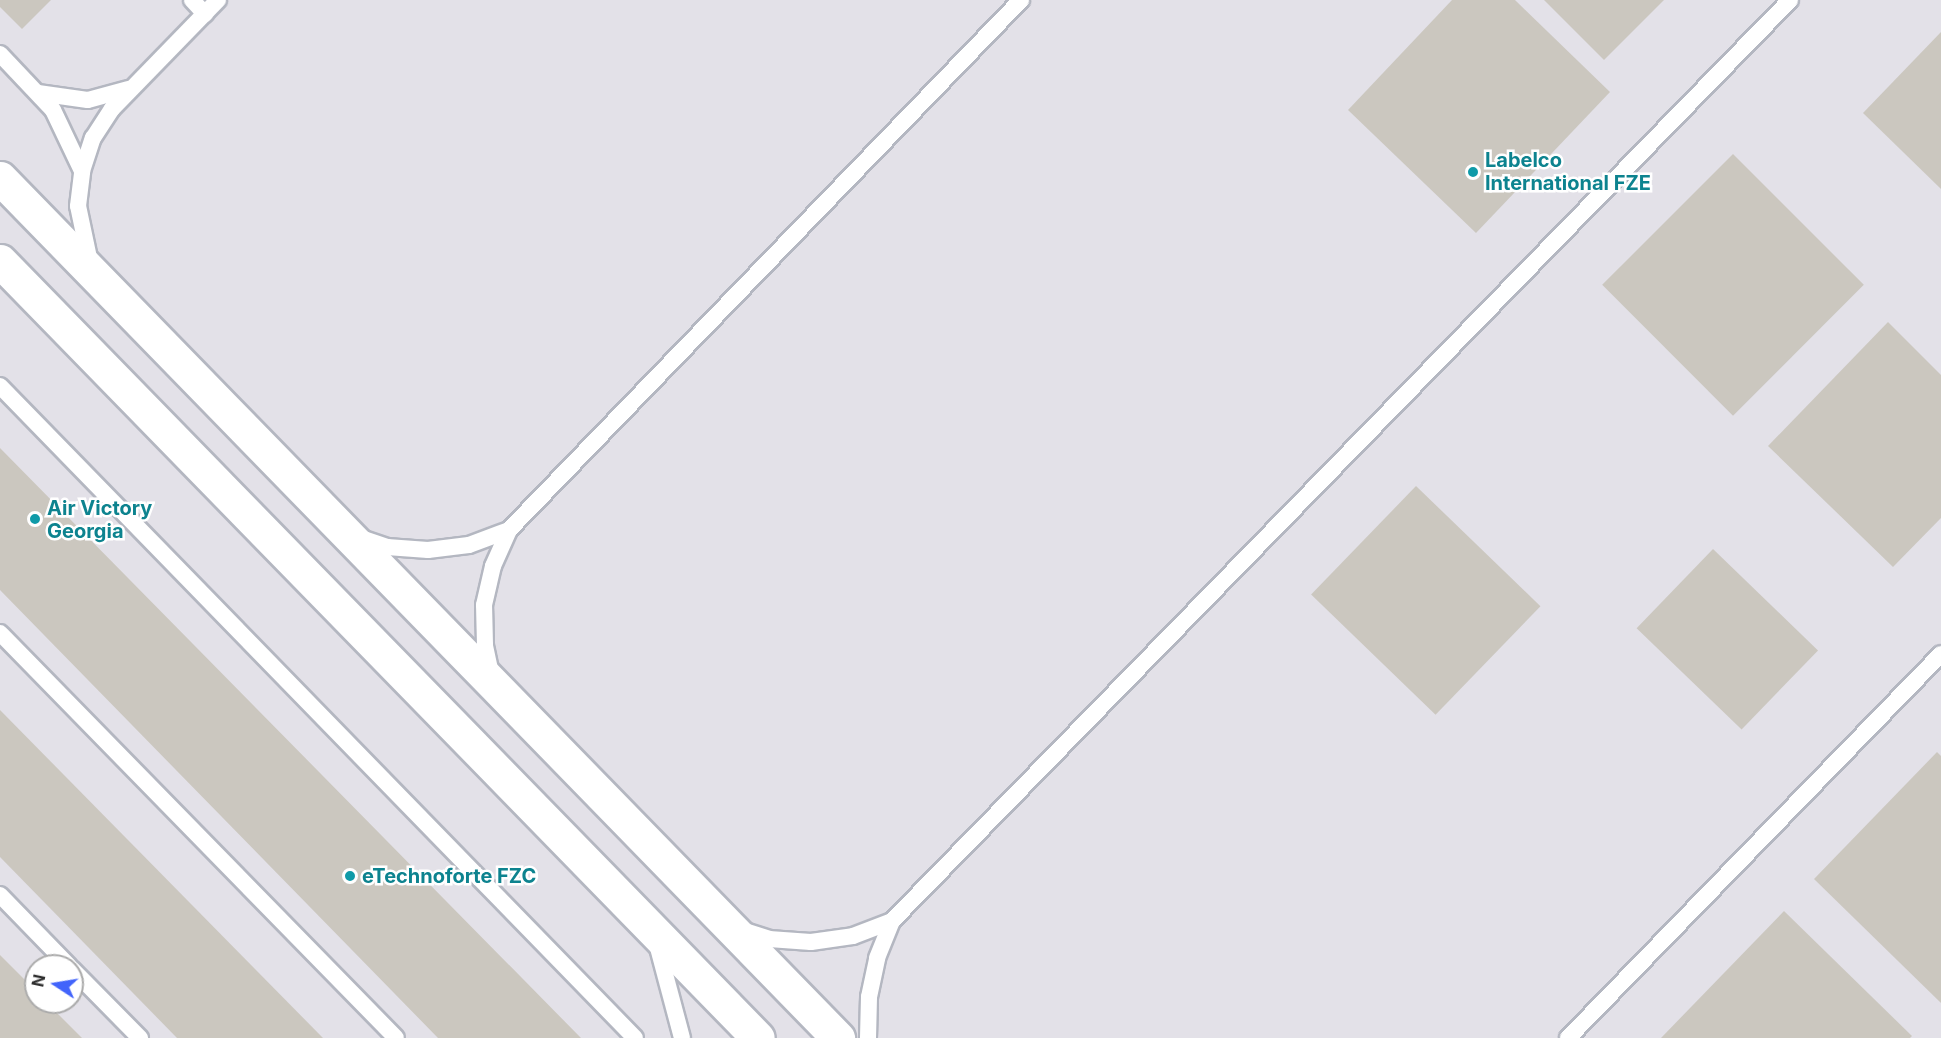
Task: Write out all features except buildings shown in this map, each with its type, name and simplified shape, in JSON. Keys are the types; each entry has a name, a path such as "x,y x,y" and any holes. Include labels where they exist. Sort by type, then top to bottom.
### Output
{"street":[{"path":"0,178 838,1038"},
{"path":"0,261 758,1038"}],"lane":[{"path":"192,0 205,14"},
{"path":"96,276 83,242 78,206 82,171 93,138 112,110 219,0"},
{"path":"493,683 485,645 484,605 493,566 508,530 1021,0"},
{"path":"868,1038 869,997 877,958 892,921 1790,0"},
{"path":"0,54 38,93 65,129 82,171"},
{"path":"38,93 88,100 136,85"},
{"path":"0,387 635,1038"},
{"path":"347,534 387,547 428,550 469,545 508,530"},
{"path":"0,633 396,1038"},
{"path":"1568,1038 1941,654"},
{"path":"0,895 58,954"},
{"path":"729,926 769,939 811,942 852,936 892,921"},
{"path":"654,932 682,1038"},
{"path":"84,980 140,1038"}],"shaded area":[{"path":"0,0 1941,0 1941,1038 0,1038"}],"place":[{"name":"Labelco International FZE","path":"1473,172"},
{"name":"Air Victory Georgia","path":"35,519"},
{"name":"eTechnoforte FZC","path":"350,876"}]}
